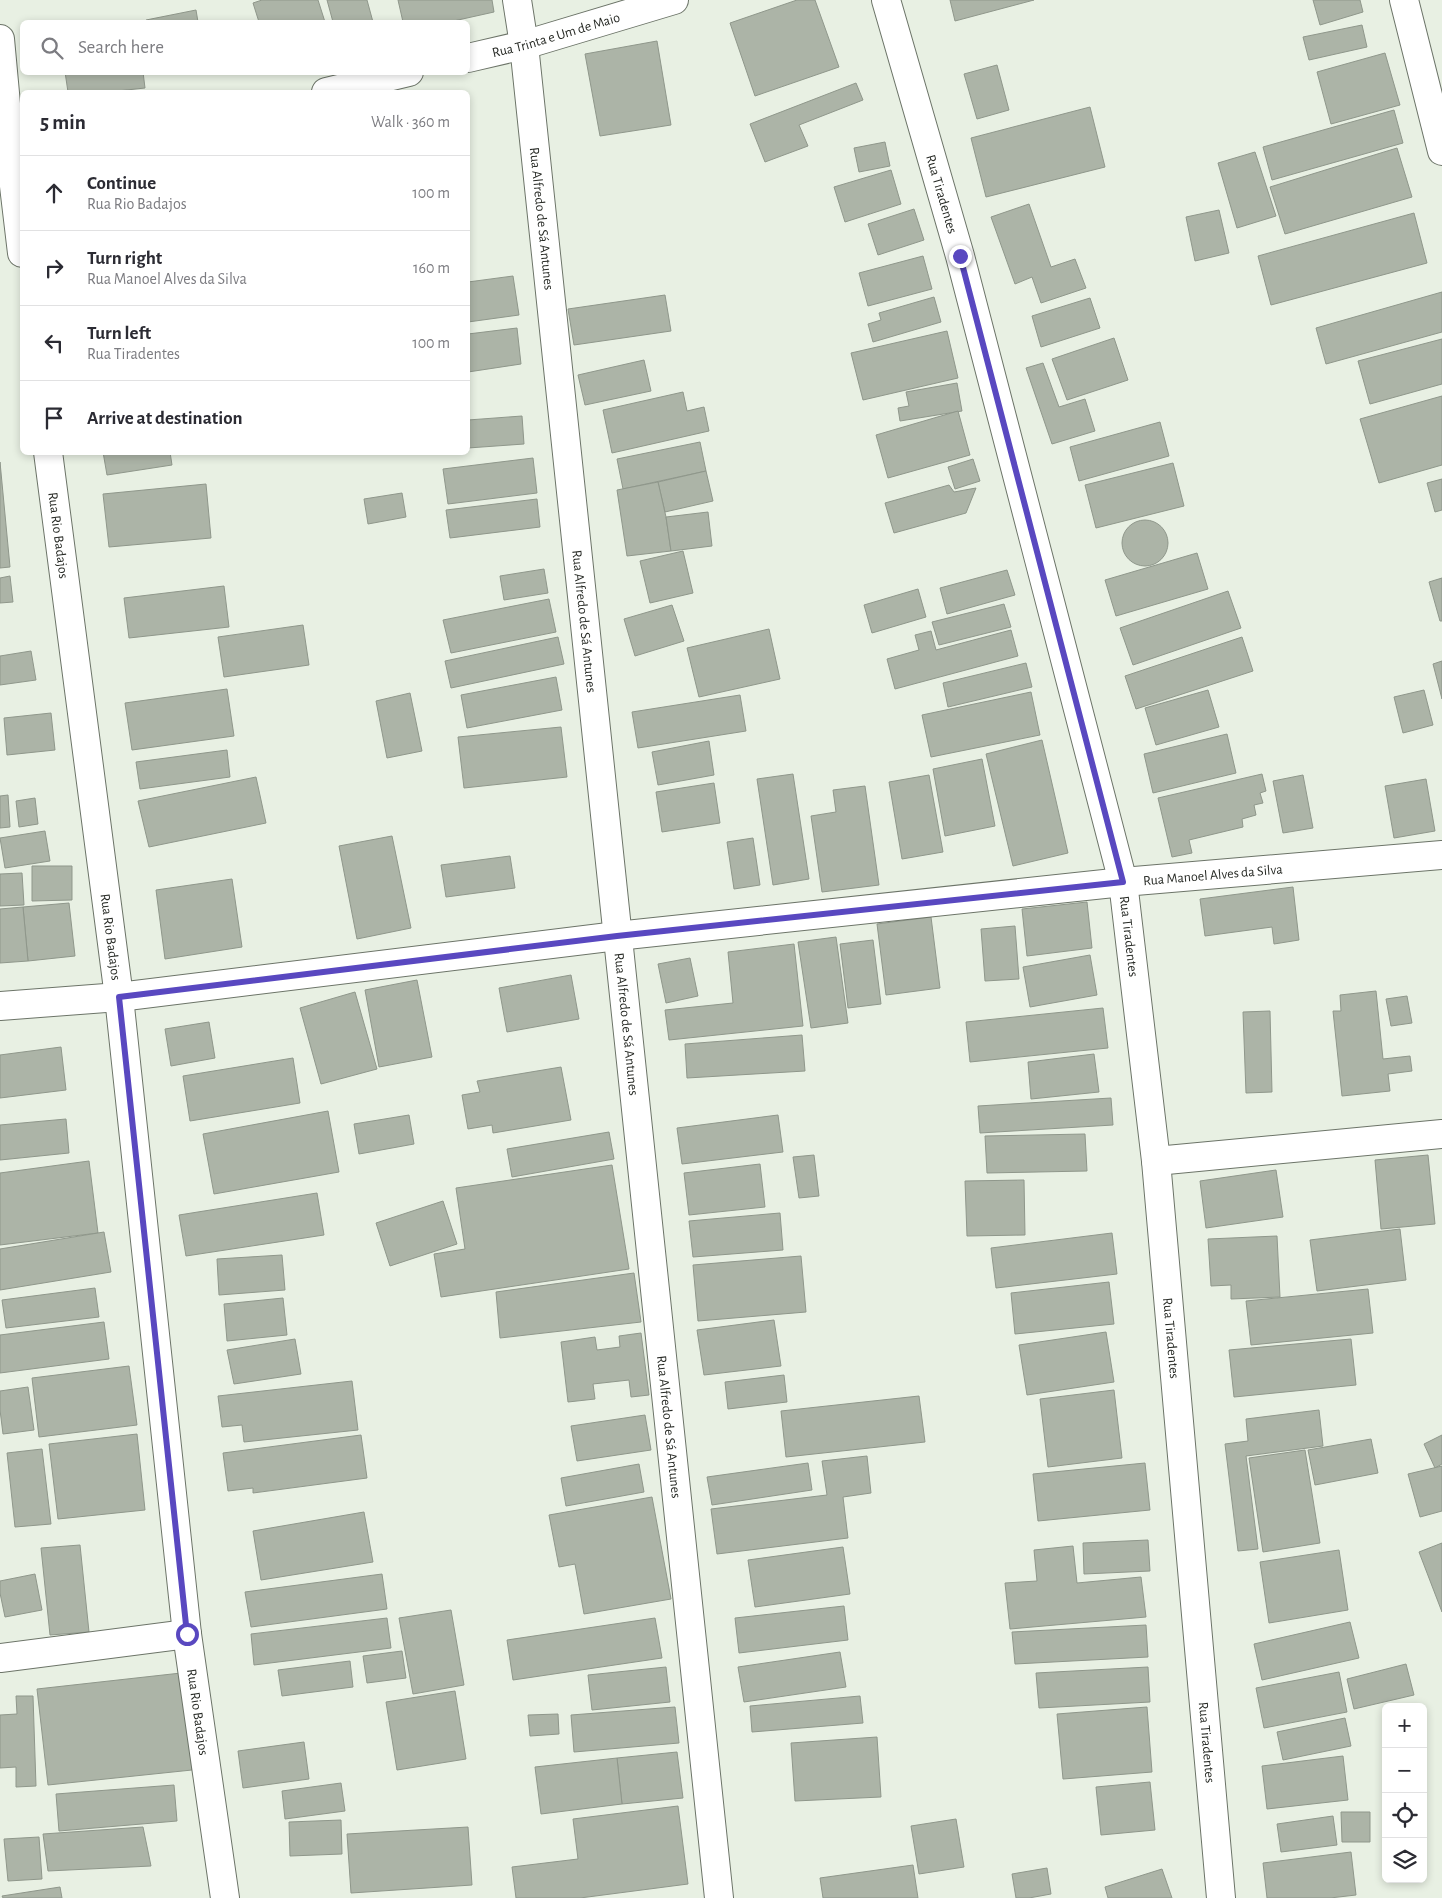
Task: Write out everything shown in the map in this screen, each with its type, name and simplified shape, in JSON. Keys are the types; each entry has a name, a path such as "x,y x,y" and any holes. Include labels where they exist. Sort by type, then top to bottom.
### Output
{"street":[{"name":"Rua Alfredo de Sá Antunes","path":"517,0 524,45 719,1898"},
{"name":"Rua Trinta e Um de Maio","path":"470,58 524,45 674,0"},
{"name":"Rua Tiradentes","path":"886,0 960,256 1123,882 1156,1161 1221,1898"},
{"path":"1404,0 1442,151"},
{"path":"0,39 11,169 20,238"},
{"path":"334,90 397,75"},
{"name":"Rua Rio Badajos","path":"48,455 119,997 187,1634 225,1898"},
{"name":"Rua Manoel Alves da Silva","path":"0,1006 119,997 617,936 1123,882 1442,855"},
{"path":"1156,1161 1442,1134"},
{"path":"0,1658 187,1634"}],"building":[{"path":"262,0 318,0 324,20 258,20 253,3"},
{"path":"327,0 367,0 372,20 332,20"},
{"path":"398,0 492,0 494,12 458,20 403,20"},
{"path":"797,0 815,0 839,67 755,96 730,23"},
{"path":"950,0 1034,0 955,21"},
{"path":"1313,0 1360,0 1363,12 1320,25"},
{"path":"196,10 198,20 146,20"},
{"path":"1362,25 1367,47 1309,60 1303,37"},
{"path":"657,41 671,125 600,136 585,54"},
{"path":"1385,53 1400,105 1331,124 1317,72"},
{"path":"997,65 1009,110 977,119 964,74"},
{"path":"65,75 143,75 145,88 126,90 68,90"},
{"path":"856,83 863,100 799,125 808,146 765,162 750,124"},
{"path":"1090,107 1105,167 986,197 971,138"},
{"path":"1394,110 1403,143 1272,180 1263,147"},
{"path":"885,142 890,166 859,172 854,148"},
{"path":"1397,148 1412,197 1285,234 1270,187"},
{"path":"1255,152 1276,216 1237,228 1218,163"},
{"path":"891,170 901,204 845,222 834,187"},
{"path":"1029,204 1051,267 1075,259 1086,288 1041,303 1032,277 1015,284 991,217"},
{"path":"914,209 924,240 878,255 868,224"},
{"path":"1219,210 1229,253 1195,261 1186,217"},
{"path":"1414,213 1427,263 1271,305 1258,256"},
{"path":"923,256 932,289 868,306 859,273"},
{"path":"513,276 519,315 470,322 470,282"},
{"path":"1442,292 1442,332 1326,364 1316,328"},
{"path":"665,295 671,331 574,345 568,309"},
{"path":"934,297 941,322 873,342 868,324 881,320 879,313"},
{"path":"1090,298 1100,328 1041,347 1032,316"},
{"path":"517,328 521,364 470,372 470,334"},
{"path":"947,331 958,378 863,400 851,353"},
{"path":"1114,338 1128,380 1067,400 1052,359"},
{"path":"1442,339 1442,384 1370,404 1358,361"},
{"path":"644,360 651,391 585,405 578,375"},
{"path":"1043,363 1059,407 1085,399 1095,431 1052,444 1026,368"},
{"path":"957,383 962,411 900,421 898,408 909,406 906,392"},
{"path":"683,392 687,411 704,407 709,431 612,453 603,410"},
{"path":"1442,396 1442,465 1379,483 1360,419"},
{"path":"958,411 970,455 888,478 876,435"},
{"path":"522,416 524,444 470,448 470,420"},
{"path":"1160,422 1169,456 1079,481 1070,447"},
{"path":"700,442 706,471 623,489 617,459"},
{"path":"104,455 170,455 172,465 107,475"},
{"path":"533,458 537,493 448,504 443,469"},
{"path":"973,459 980,481 955,489 948,467"},
{"path":"0,462 10,567 0,568"},
{"path":"1173,463 1184,506 1096,528 1085,485"},
{"path":"706,471 713,501 665,512 658,482"},
{"path":"1442,479 1442,510 1435,512 1427,483"},
{"path":"658,482 671,551 627,556 617,490"},
{"path":"206,484 211,538 109,547 103,494"},
{"path":"949,485 954,492 976,488 966,513 894,533 885,503"},
{"path":"402,493 406,517 368,524 364,499"},
{"path":"537,499 540,527 450,538 446,510"},
{"path":"708,512 712,546 671,551 666,517"},
{"path":"1140,520 1150,520 1164,530 1168,543 1164,556 1158,562 1150,566 1140,566 1126,556 1122,548 1122,538 1132,524"},
{"path":"683,551 693,593 650,603 640,561"},
{"path":"1197,553 1208,589 1116,616 1105,580"},
{"path":"544,569 548,593 504,600 500,576"},
{"path":"1007,570 1015,595 947,614 940,588"},
{"path":"10,576 13,602 0,603 0,578"},
{"path":"1442,578 1442,621 1440,621 1429,582"},
{"path":"224,586 229,627 129,638 124,598"},
{"path":"918,589 926,617 872,633 864,605"},
{"path":"1228,591 1241,628 1133,665 1120,628"},
{"path":"549,599 556,632 451,653 443,620"},
{"path":"1004,604 1011,627 939,645 932,622"},
{"path":"672,605 684,641 635,656 624,619"},
{"path":"303,625 309,665 224,677 218,637"},
{"path":"769,629 780,679 699,697 687,648"},
{"path":"1011,630 1018,656 895,689 887,659 919,650 915,635 931,631 936,650"},
{"path":"558,637 564,664 451,688 445,661"},
{"path":"1242,637 1253,671 1136,709 1125,676"},
{"path":"31,651 36,680 0,685 0,656"},
{"path":"1442,661 1442,699 1433,664"},
{"path":"1026,663 1032,687 948,707 943,683"},
{"path":"556,677 562,710 467,728 461,695"},
{"path":"227,689 234,736 132,750 125,703"},
{"path":"1208,690 1219,727 1156,745 1145,708"},
{"path":"1424,690 1433,725 1403,733 1394,697"},
{"path":"1031,692 1040,735 931,757 922,715"},
{"path":"410,693 422,751 387,758 376,701"},
{"path":"740,695 746,731 638,748 632,712"},
{"path":"51,713 55,750 7,755 4,718"},
{"path":"561,727 567,777 464,788 458,737"},
{"path":"1227,734 1236,773 1153,793 1144,754"},
{"path":"1042,740 1068,853 1013,866 986,754"},
{"path":"709,741 714,775 658,785 652,752"},
{"path":"227,750 230,777 140,789 136,762"},
{"path":"982,759 995,826 945,836 933,769"},
{"path":"793,774 809,879 773,885 757,779"},
{"path":"1262,774 1266,791 1260,793 1263,803 1254,805 1256,815 1242,819 1243,827 1189,840 1192,853 1172,857 1158,798"},
{"path":"929,775 943,852 902,859 889,782"},
{"path":"1303,775 1313,828 1283,833 1273,781"},
{"path":"256,777 266,823 149,847 138,801"},
{"path":"1426,779 1435,831 1394,838 1385,786"},
{"path":"714,783 720,823 662,832 656,792"},
{"path":"865,786 879,885 822,892 811,816 836,812 833,790"},
{"path":"8,795 10,827 0,828 0,796"},
{"path":"35,798 38,824 19,827 16,801"},
{"path":"45,831 50,861 5,868 0,838"},
{"path":"392,836 411,928 357,939 339,846"},
{"path":"753,838 760,885 734,889 727,842"},
{"path":"510,856 515,888 446,897 441,865"},
{"path":"32,866 72,866 72,900 32,901"},
{"path":"22,873 24,905 0,906 0,874"},
{"path":"232,879 242,947 165,959 156,890"},
{"path":"1293,887 1299,940 1274,944 1272,927 1205,936 1200,899"},
{"path":"1087,902 1092,948 1027,956 1022,909"},
{"path":"69,903 75,956 28,961 23,907"},
{"path":"23,907 28,961 0,963 0,909"},
{"path":"931,917 940,988 886,995 877,924"},
{"path":"1015,926 1019,979 985,981 981,929"},
{"path":"836,937 848,1023 811,1028 798,942"},
{"path":"873,940 881,1004 848,1008 840,944"},
{"path":"794,944 803,1026 669,1040 665,1010 733,1003 728,952"},
{"path":"1090,955 1097,995 1030,1007 1023,967"},
{"path":"690,958 698,996 666,1003 658,964"},
{"path":"571,975 579,1019 507,1032 499,988"},
{"path":"417,980 432,1057 379,1067 365,990"},
{"path":"1376,991 1383,1059 1410,1056 1412,1071 1388,1074 1390,1091 1342,1096 1333,1011 1341,1011 1340,995"},
{"path":"355,992 377,1069 321,1084 300,1008"},
{"path":"1407,996 1412,1023 1391,1026 1386,999"},
{"path":"1103,1008 1108,1048 970,1062 966,1022"},
{"path":"1270,1011 1272,1092 1246,1093 1243,1012"},
{"path":"209,1022 215,1058 171,1066 165,1029"},
{"path":"802,1035 805,1071 687,1078 685,1044"},
{"path":"61,1047 66,1090 0,1098 0,1055"},
{"path":"1094,1054 1099,1092 1031,1099 1028,1062"},
{"path":"293,1058 300,1103 190,1121 183,1076"},
{"path":"561,1067 571,1120 493,1133 492,1125 468,1129 462,1095 480,1092 477,1081"},
{"path":"1111,1098 1113,1125 980,1133 978,1106"},
{"path":"328,1111 339,1172 214,1194 203,1134"},
{"path":"409,1115 414,1144 359,1154 354,1124"},
{"path":"778,1115 783,1152 682,1164 677,1128"},
{"path":"66,1119 69,1153 0,1160 0,1125"},
{"path":"609,1132 614,1159 512,1177 507,1149"},
{"path":"1085,1134 1087,1171 987,1173 985,1136"},
{"path":"814,1155 819,1196 799,1198 793,1157"},
{"path":"1428,1155 1435,1224 1381,1229 1375,1160"},
{"path":"89,1161 98,1233 0,1245 0,1173"},
{"path":"760,1164 765,1207 689,1215 684,1173"},
{"path":"612,1165 629,1269 441,1297 434,1254 465,1249 456,1188"},
{"path":"1276,1170 1283,1217 1206,1228 1200,1181"},
{"path":"1024,1180 1025,1235 967,1236 965,1181"},
{"path":"317,1193 324,1235 186,1256 179,1215"},
{"path":"443,1201 457,1244 390,1266 376,1223"},
{"path":"780,1213 783,1250 693,1257 689,1221"},
{"path":"1400,1229 1406,1280 1317,1291 1310,1240"},
{"path":"104,1232 111,1272 0,1290 0,1249"},
{"path":"1112,1233 1117,1274 996,1288 991,1248"},
{"path":"1277,1236 1280,1297 1231,1299 1231,1285 1211,1286 1208,1239"},
{"path":"282,1255 285,1290 219,1295 217,1259"},
{"path":"801,1256 806,1312 698,1321 693,1265"},
{"path":"634,1273 641,1322 500,1338 496,1292"},
{"path":"1109,1282 1114,1324 1015,1334 1011,1293"},
{"path":"95,1288 99,1317 6,1328 2,1300"},
{"path":"1368,1289 1373,1333 1251,1345 1246,1301"},
{"path":"283,1298 287,1335 227,1341 224,1304"},
{"path":"774,1320 781,1366 704,1375 697,1330"},
{"path":"104,1322 109,1359 0,1373 0,1335"},
{"path":"1106,1332 1114,1382 1027,1395 1019,1345"},
{"path":"641,1333 649,1395 631,1397 629,1380 593,1384 595,1399 568,1402 561,1342 595,1337 597,1350 620,1347 619,1336"},
{"path":"295,1339 301,1374 234,1384 227,1350"},
{"path":"1351,1339 1356,1385 1234,1397 1229,1350"},
{"path":"129,1366 137,1425 39,1437 32,1378"},
{"path":"784,1375 787,1402 728,1409 725,1382"},
{"path":"352,1381 358,1430 244,1442 242,1425 222,1427 218,1396"},
{"path":"28,1387 34,1430 3,1434 0,1391"},
{"path":"1114,1390 1122,1458 1048,1467 1040,1399"},
{"path":"919,1396 925,1442 786,1457 781,1411"},
{"path":"1319,1410 1323,1446 1246,1456 1258,1549 1238,1551 1225,1444 1248,1441 1246,1419"},
{"path":"645,1415 651,1450 577,1461 571,1426"},
{"path":"137,1434 145,1510 58,1519 49,1444"},
{"path":"361,1435 367,1478 253,1493 253,1488 228,1491 223,1453"},
{"path":"1442,1435 1442,1464 1435,1468 1424,1444"},
{"path":"1371,1439 1378,1473 1315,1485 1308,1450"},
{"path":"42,1449 51,1524 15,1527 7,1453"},
{"path":"1305,1450 1320,1543 1263,1552 1249,1458"},
{"path":"867,1456 871,1493 843,1497 848,1538 717,1554 711,1509 827,1495 822,1461"},
{"path":"808,1463 812,1490 712,1505 707,1477"},
{"path":"1145,1463 1150,1510 1038,1521 1033,1474"},
{"path":"639,1464 644,1492 566,1506 561,1478"},
{"path":"1442,1466 1442,1511 1420,1517 1408,1474"},
{"path":"652,1497 671,1599 584,1614 575,1564 559,1567 549,1515"},
{"path":"364,1512 373,1562 261,1580 253,1531"},
{"path":"1148,1540 1150,1571 1084,1574 1083,1543"},
{"path":"1442,1543 1442,1612 1419,1552"},
{"path":"80,1545 89,1632 50,1635 41,1548"},
{"path":"1073,1546 1077,1583 1141,1577 1146,1617 1010,1629 1005,1583 1037,1581 1034,1550"},
{"path":"843,1547 850,1594 755,1607 748,1560"},
{"path":"1339,1550 1348,1610 1269,1623 1260,1562"},
{"path":"35,1574 42,1610 5,1617 0,1593 0,1581"},
{"path":"382,1574 387,1609 251,1627 245,1592"},
{"path":"844,1606 848,1640 739,1653 735,1618"},
{"path":"451,1610 464,1685 413,1694 399,1618"},
{"path":"387,1618 391,1648 254,1665 251,1634"},
{"path":"655,1618 662,1658 513,1680 507,1640"},
{"path":"1350,1622 1359,1658 1262,1680 1254,1644"},
{"path":"1146,1625 1148,1657 1015,1664 1012,1632"},
{"path":"402,1651 406,1678 367,1683 363,1656"},
{"path":"840,1652 846,1687 744,1702 738,1667"},
{"path":"350,1661 353,1687 282,1696 278,1670"},
{"path":"1406,1664 1414,1695 1354,1709 1347,1679"},
{"path":"666,1667 670,1702 592,1710 588,1675"},
{"path":"1148,1667 1150,1702 1039,1708 1036,1673"},
{"path":"1339,1672 1347,1712 1264,1728 1256,1688"},
{"path":"181,1673 192,1770 48,1785 37,1689"},
{"path":"455,1691 466,1759 397,1770 386,1702"},
{"path":"16,1696 33,1696 36,1786 16,1787 16,1767 0,1768 0,1715 17,1714"},
{"path":"860,1696 863,1723 752,1732 750,1706"},
{"path":"675,1707 679,1743 574,1752 571,1715"},
{"path":"1147,1707 1152,1772 1063,1779 1057,1714"},
{"path":"558,1714 559,1734 530,1736 528,1715"},
{"path":"1345,1718 1351,1746 1283,1760 1277,1732"},
{"path":"877,1737 881,1797 795,1801 791,1743"},
{"path":"304,1742 309,1779 243,1788 238,1751"},
{"path":"677,1752 683,1798 622,1804 617,1758"},
{"path":"1343,1756 1348,1800 1267,1809 1262,1766"},
{"path":"617,1758 622,1804 541,1814 535,1767"},
{"path":"1150,1782 1155,1830 1101,1835 1096,1787"},
{"path":"341,1783 345,1811 285,1819 282,1791"},
{"path":"174,1785 177,1821 59,1831 56,1794"},
{"path":"678,1806 688,1884 580,1898 516,1898 512,1867 578,1859 573,1819"},
{"path":"1341,1812 1370,1812 1370,1842 1342,1842"},
{"path":"1333,1816 1337,1845 1281,1852 1277,1824"},
{"path":"956,1819 964,1867 919,1874 911,1826"},
{"path":"341,1820 342,1854 290,1856 289,1822"},
{"path":"143,1827 151,1866 48,1871 43,1834"},
{"path":"468,1827 472,1885 351,1893 347,1834"},
{"path":"39,1837 42,1879 8,1881 4,1839"},
{"path":"1351,1852 1356,1895 1330,1898 1267,1898 1263,1863"},
{"path":"913,1865 918,1898 823,1898 820,1878"},
{"path":"1047,1868 1051,1894 1016,1898 1012,1874"},
{"path":"1162,1869 1172,1898 1108,1898 1105,1887"},
{"path":"60,1887 62,1898 3,1898 2,1896"}],"route":[{"path":"187,1634 119,997 617,936 1123,882 960,256"}]}
